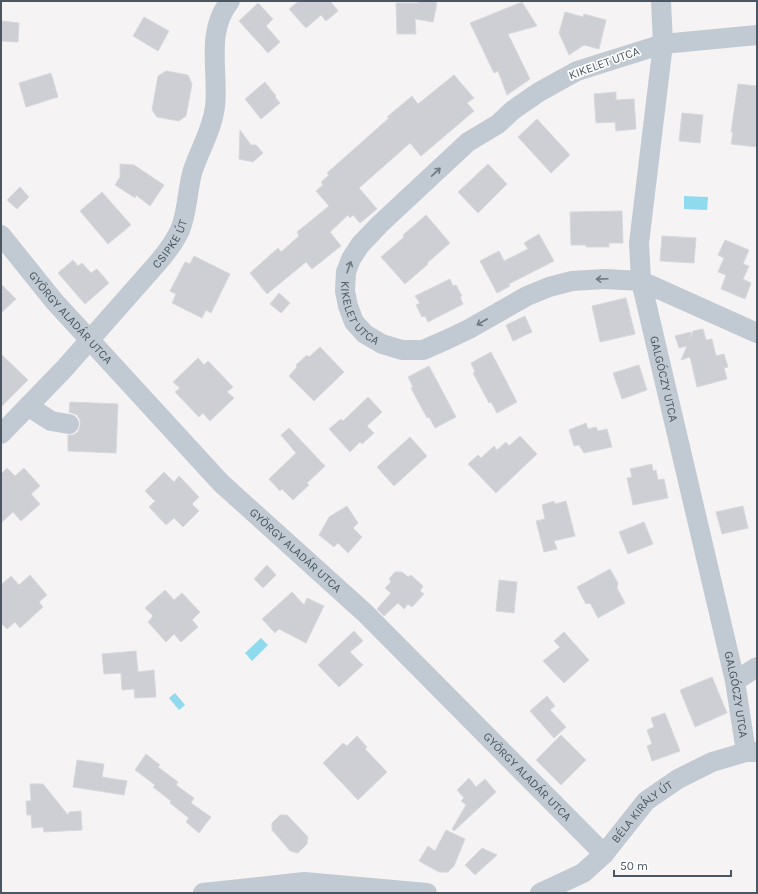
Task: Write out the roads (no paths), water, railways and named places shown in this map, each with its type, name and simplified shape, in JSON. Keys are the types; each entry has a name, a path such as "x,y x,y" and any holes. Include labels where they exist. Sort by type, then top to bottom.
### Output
{"street":[{"name":"CSIPKE ÚT","path":"1,434 64,369 164,256 180,229 192,172 201,147 211,127 215,107 213,55 216,34 221,15 230,1"},
{"name":"GALGÓCZY UTCA","path":"661,1 663,44 639,243 641,281 752,752"},
{"name":"KIKELET UTCA","path":"757,35 663,44 577,71 539,92 513,110 498,124 468,142 380,224 360,245 351,259 346,272 345,291 348,306 354,322 364,334 382,344 402,350 423,350 470,329 527,296 549,287 572,282 605,279 641,281 757,333"},
{"name":"GYÖRGY ALADÁR UTCA","path":"1,235 54,301 221,483 365,613 604,854"},
{"path":"28,406 51,421 69,424"},
{"path":"735,681 757,667"},
{"name":"BÉLA KIRÁLY ÚT","path":"540,893 583,873 604,854 646,801 678,779 712,762 752,752"},
{"path":"203,893 224,892 304,882 427,893"}],"water":[{"path":"684,196 708,197 707,210 684,209"},
{"path":"261,638 268,645 252,661 245,653"},
{"path":"175,693 185,705 179,710 169,698"}]}
